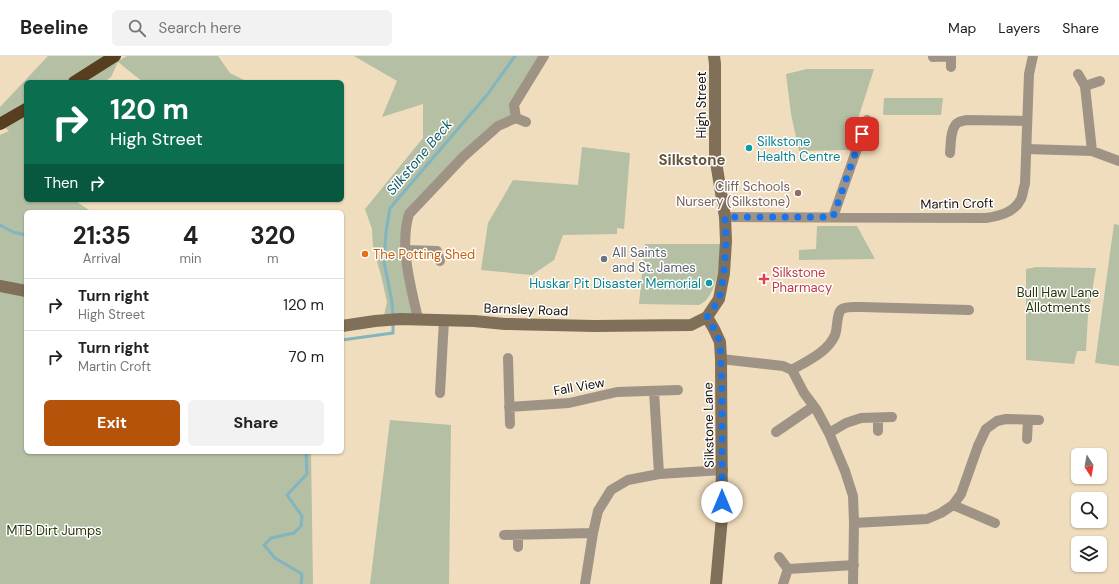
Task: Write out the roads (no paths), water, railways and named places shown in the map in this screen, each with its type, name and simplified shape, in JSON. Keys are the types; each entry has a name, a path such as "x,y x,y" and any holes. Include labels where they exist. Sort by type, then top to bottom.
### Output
{"highway":[{"path":"77,80 115,56"},
{"path":"0,124 24,111"}],"street":[{"path":"516,118 514,104 544,56"},
{"name":"High Street","path":"707,317 719,300 724,273 726,241 725,217 715,156 716,64 714,56"},
{"path":"933,58 951,56 951,67"},
{"name":"Martin Croft","path":"725,217 986,218 1001,216 1017,206 1025,184 1029,74 1033,56"},
{"path":"1078,74 1085,86 1092,152"},
{"path":"1085,86 1100,81"},
{"path":"418,319 406,250 406,224 409,214 463,157 498,126 516,118 526,122"},
{"path":"833,217 867,120"},
{"path":"950,153 953,132 958,122 966,120 1027,121"},
{"path":"862,134 874,136"},
{"path":"1026,149 1092,152 1119,161"},
{"path":"406,250 437,247 440,261"},
{"path":"0,286 24,290"},
{"path":"792,370 826,348 834,338 838,329 838,315 842,309 848,307 969,310"},
{"name":"Barnsley Road","path":"344,326 400,319 474,321 505,324 594,326 691,325 707,317"},
{"name":"Silkstone Lane","path":"707,317 720,342 721,359 723,470 722,517 716,584"},
{"path":"440,393 444,320"},
{"path":"508,358 510,424"},
{"path":"721,359 783,366 792,370 804,393 814,406 829,433 845,471 853,496 853,584"},
{"name":"Fall View","path":"509,407 569,403 617,392 678,390"},
{"path":"654,391 659,474"},
{"path":"776,432 814,406"},
{"path":"829,433 861,418 892,417"},
{"path":"878,418 878,432"},
{"path":"854,523 927,519 941,514 953,505 961,494 978,446 986,429 997,421 1006,419 1039,420"},
{"path":"1027,439 1028,420"},
{"path":"585,584 598,511 611,490 628,480 659,474 723,470"},
{"path":"953,505 995,523"},
{"path":"504,535 594,533"},
{"path":"518,535 518,547"},
{"path":"779,557 788,569"},
{"path":"788,569 854,565"},
{"path":"784,584 788,569"}],"waterway":[{"name":"Silkstone Beck","path":"393,316 392,302 384,262 386,232 390,208 487,95 515,56"},
{"path":"0,225 13,232 24,235"},
{"name":"Silkstone Beck","path":"344,340 393,333 393,322"},
{"name":"Silkstone Beck","path":"301,584 302,574 275,558 264,545 271,538 294,533 301,526 302,516 287,495 307,474 306,454"}],"place":[{"name":"Silkstone Health Centre","path":"749,148"},
{"name":"Cliff Schools Nursery (Silkstone)","path":"798,193"},
{"name":"The Potting Shed","path":"365,254"},
{"name":"All Saints and St. James","path":"604,259"},
{"name":"Silkstone Pharmacy","path":"764,279"},
{"name":"Huskar Pit Disaster Memorial","path":"709,283"}],"district":[{"name":"Silkstone","path":"692,160"}],"park label":[{"name":"Bull Haw Lane Allotments","path":"1058,300"},
{"name":"MTB Dirt Jumps","path":"54,530"}]}
